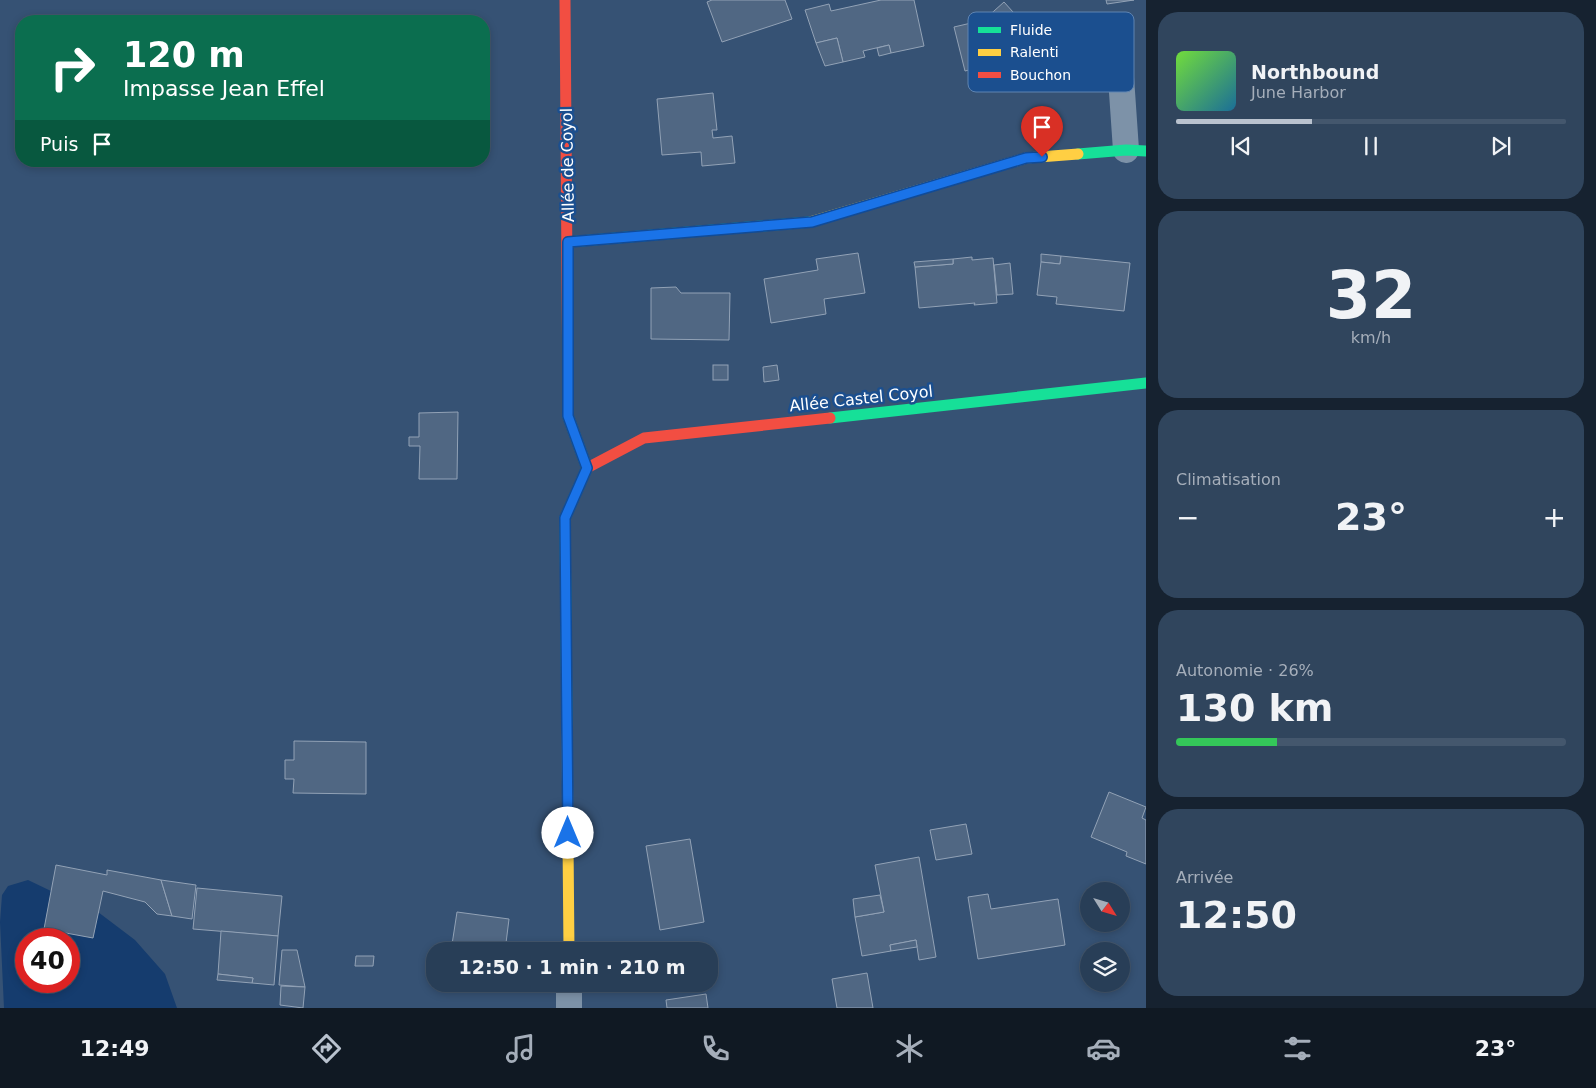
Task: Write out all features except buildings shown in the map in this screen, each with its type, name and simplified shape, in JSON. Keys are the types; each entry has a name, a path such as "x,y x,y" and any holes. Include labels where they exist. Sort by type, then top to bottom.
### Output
{"street":[{"name":"Allée de Coyol","path":"565,0 568,416 587,468"},
{"path":"568,242 812,222 1026,158 1136,150 1127,92"},
{"name":"Allée Castel Coyol","path":"587,468 644,438 1146,382"},
{"path":"569,942 565,518 587,468"},
{"path":"569,992 569,1008"}],"water":[{"path":"28,880 51,891 44,928 15,928 15,993 80,993 80,936 93,938 98,912 135,940 165,974 177,1008 4,1008 0,922 2,895 8,886"}],"traffic: fast":[{"path":"1078,154 1126,150 1146,151"},
{"path":"568,242 810,222"},
{"path":"830,418 1146,383"},
{"path":"567,731 565,518 587,468 568,416 568,405"}],"traffic: slow":[{"path":"810,222 1026,158 1078,154"},
{"path":"567,731 569,942"}],"traffic: jam":[{"path":"565,0 568,405"},
{"path":"587,468 644,438 830,418"}],"route":[{"path":"568,833 565,518 587,468 568,416 568,242 812,222 1026,158 1042,157"}]}
